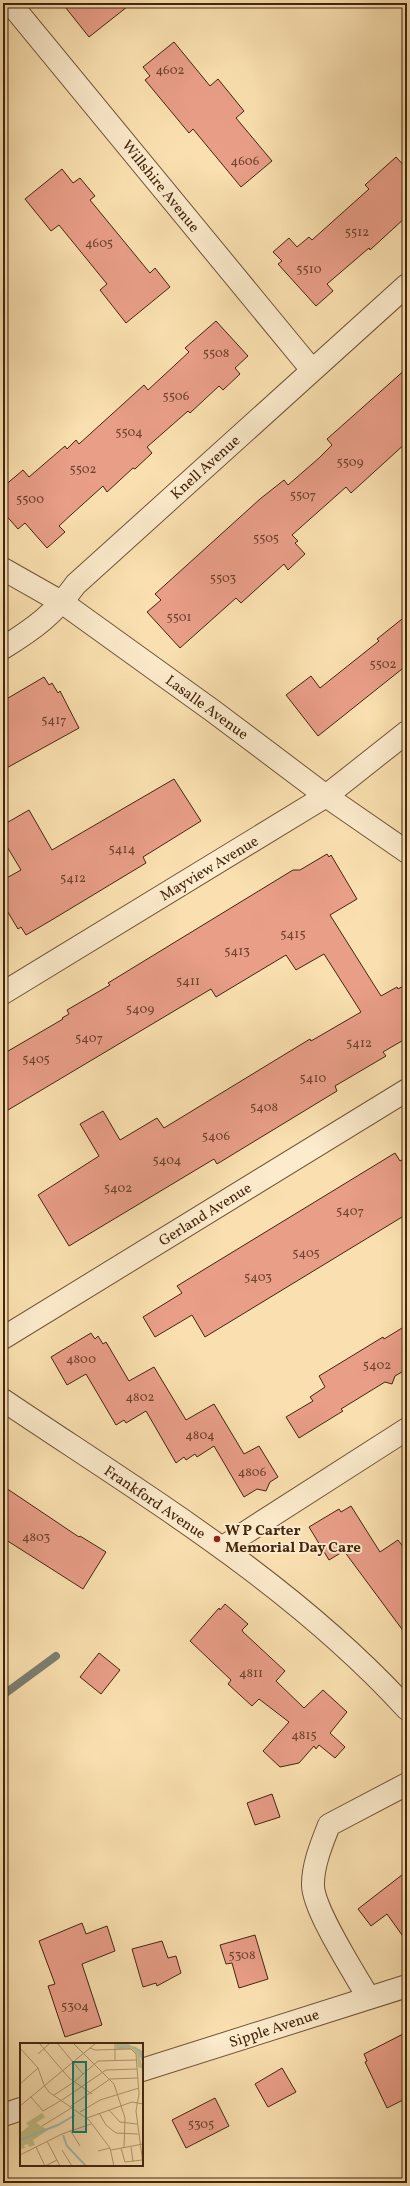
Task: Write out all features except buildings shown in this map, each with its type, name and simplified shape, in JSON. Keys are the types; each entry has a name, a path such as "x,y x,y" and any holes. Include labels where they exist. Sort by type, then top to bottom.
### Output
{"street":[{"name":"Willshire Avenue","path":"10,3 312,370"},
{"name":"Knell Avenue","path":"3,648 37,627 63,602 76,584 407,285"},
{"name":"Lasalle Avenue","path":"3,569 63,602 213,711 326,796 407,852"},
{"name":"Mayview Avenue","path":"3,993 326,796 407,732"},
{"name":"Gerland Avenue","path":"3,1338 407,1090"},
{"name":"Frankford Avenue","path":"3,1400 223,1547 346,1647 407,1709"},
{"path":"223,1547 407,1429"},
{"path":"368,1997 322,1914 313,1885 315,1871 320,1849 329,1825 407,1784"},
{"name":"Sipple Avenue","path":"143,2070 368,1997 407,1986"},
{"path":"3,2115 20,2109"}],"waterway":[{"path":"3,1695 56,1656"}],"place":[{"name":"W P Carter Memorial Day Care","path":"217,1539"}]}
